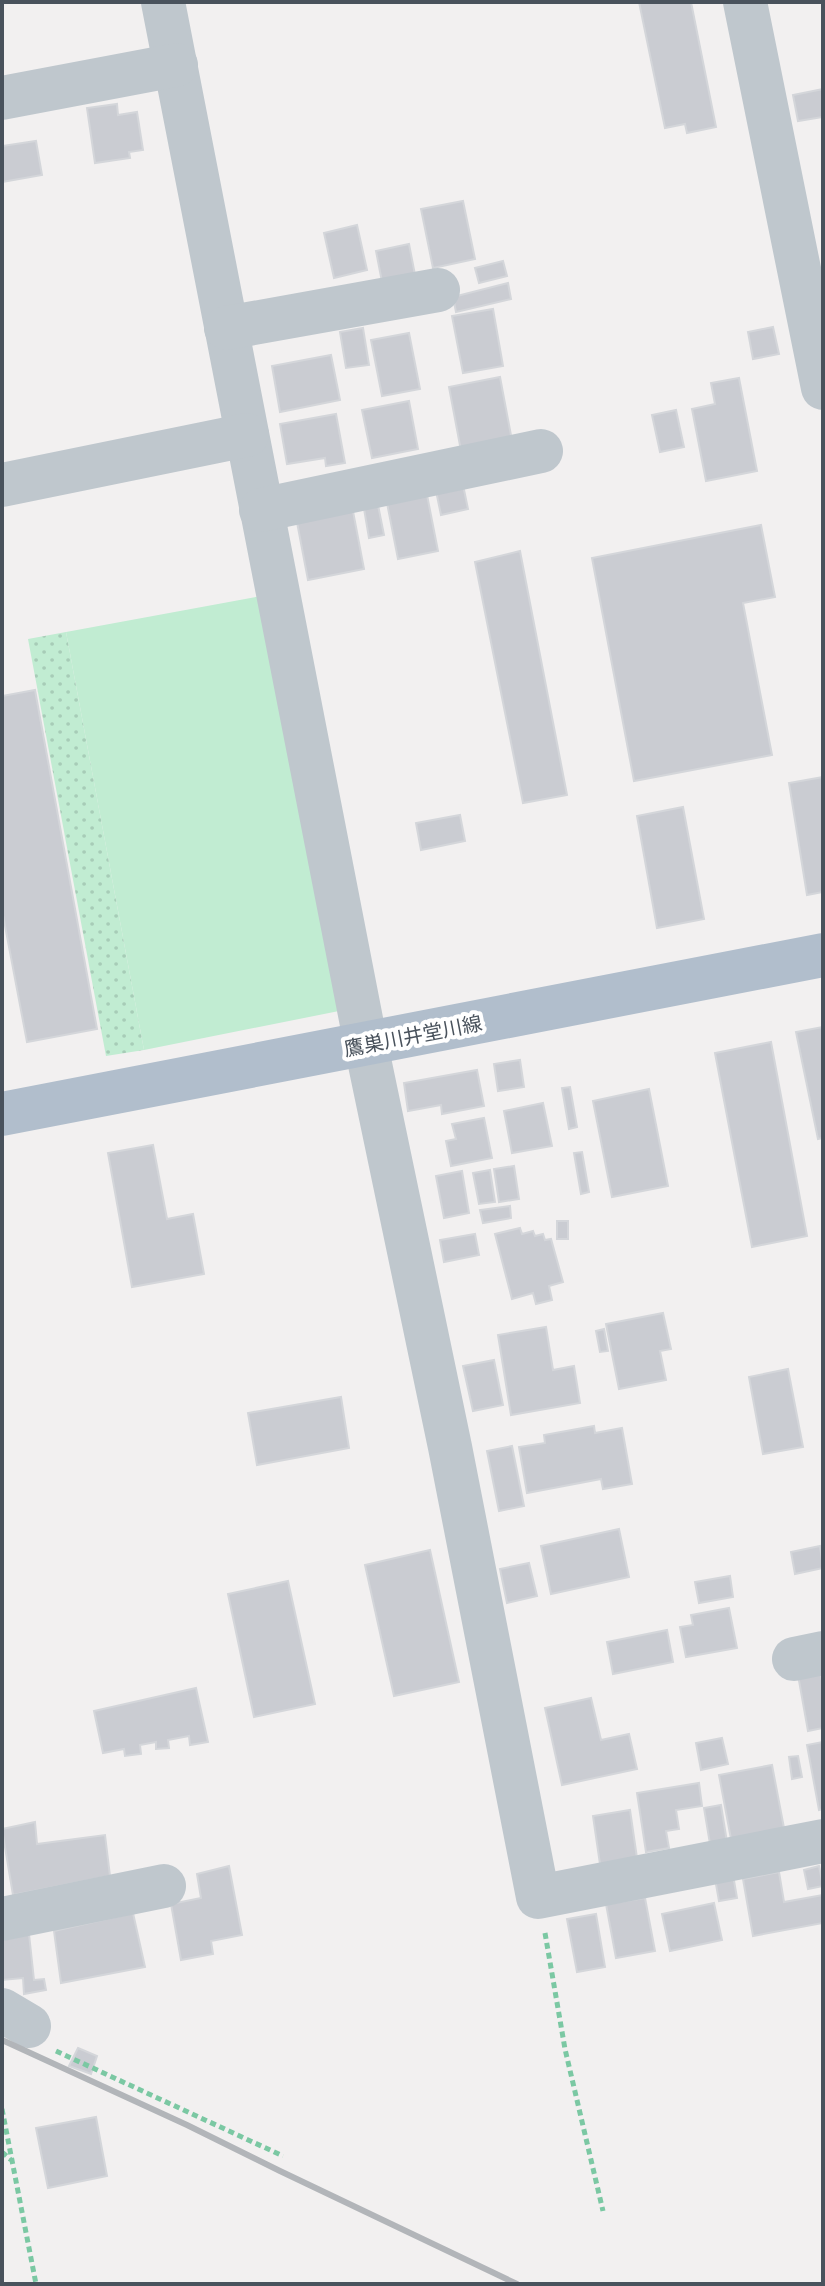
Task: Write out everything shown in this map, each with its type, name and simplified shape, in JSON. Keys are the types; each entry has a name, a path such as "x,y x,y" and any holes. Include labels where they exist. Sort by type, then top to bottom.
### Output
{"main road":[{"name":"鷹巣川井堂川線","path":"2,1114 823,955"}],"street":[{"path":"163,2 366,1045 439,1391 538,1897 823,1841"},
{"path":"745,2 823,388"},
{"path":"2,98 176,65"},
{"path":"226,328 438,290"},
{"path":"2,485 247,435"},
{"path":"261,510 541,451"},
{"path":"2,1919 164,1886"}],"path":[{"path":"538,1897 565,2049 603,2211"},
{"path":"25,2027 283,2156"},
{"path":"2,2109 36,2284"},
{"path":"2,2152 12,2161"}],"green space":[{"path":"261,596 344,1010 144,1050 66,632"},
{"path":"66,632 144,1050 106,1056 28,639"}],"building":[{"path":"639,2 691,2 716,127 687,133 685,124 665,128"},
{"path":"823,89 823,117 798,121 793,95"},
{"path":"117,104 118,115 137,112 143,150 129,152 130,158 95,163 87,108"},
{"path":"36,141 42,175 2,182 2,146"},
{"path":"463,201 475,259 433,268 421,209"},
{"path":"357,225 367,270 334,278 324,233"},
{"path":"409,244 416,280 383,287 376,251"},
{"path":"503,261 507,276 479,283 475,268"},
{"path":"508,283 511,299 456,312 453,297"},
{"path":"493,309 503,366 463,373 452,316"},
{"path":"773,327 779,354 753,359 748,332"},
{"path":"363,328 369,365 346,368 340,332"},
{"path":"409,333 420,389 382,396 371,340"},
{"path":"331,355 340,400 280,412 272,366"},
{"path":"500,377 513,446 462,456 449,387"},
{"path":"739,378 757,471 706,481 692,409 715,404 711,383"},
{"path":"409,401 418,449 372,458 362,410"},
{"path":"676,410 684,447 660,452 652,415"},
{"path":"336,414 345,463 326,466 325,458 287,464 280,424"},
{"path":"462,480 468,509 441,515 435,486"},
{"path":"376,495 384,535 369,538 362,497"},
{"path":"427,495 438,551 398,559 387,503"},
{"path":"352,506 364,569 308,580 296,517"},
{"path":"761,525 775,597 743,603 772,755 634,781 592,558"},
{"path":"520,551 567,795 523,803 475,562"},
{"path":"35,690 97,1029 27,1042 2,910 2,696"},
{"path":"823,777 823,892 807,895 789,783"},
{"path":"683,807 704,919 657,928 637,816"},
{"path":"460,815 465,841 421,850 416,823"},
{"path":"823,1027 823,1138 818,1139 796,1032"},
{"path":"771,1042 807,1236 752,1247 715,1053"},
{"path":"520,1060 524,1087 498,1091 494,1064"},
{"path":"477,1070 484,1106 442,1114 441,1105 408,1111 404,1083"},
{"path":"570,1087 577,1127 569,1129 562,1088"},
{"path":"649,1089 668,1186 612,1197 593,1101"},
{"path":"543,1103 552,1146 512,1153 504,1111"},
{"path":"484,1118 492,1158 451,1166 446,1141 456,1139 452,1124"},
{"path":"153,1145 167,1219 193,1214 204,1274 132,1287 108,1153"},
{"path":"582,1152 589,1192 581,1194 574,1153"},
{"path":"514,1166 519,1199 499,1202 494,1169"},
{"path":"490,1170 495,1202 479,1204 473,1173"},
{"path":"462,1171 469,1213 444,1218 436,1176"},
{"path":"510,1206 511,1218 483,1223 480,1210"},
{"path":"557,1221 568,1221 568,1239 557,1239"},
{"path":"520,1228 522,1234 533,1231 535,1236 543,1234 545,1240 551,1239 563,1282 549,1286 552,1300 536,1304 533,1293 512,1299 495,1234"},
{"path":"475,1234 479,1255 444,1262 440,1240"},
{"path":"663,1313 671,1349 660,1351 666,1380 619,1389 606,1324"},
{"path":"546,1327 553,1370 574,1366 580,1403 511,1415 498,1335"},
{"path":"604,1329 608,1351 600,1352 596,1331"},
{"path":"494,1360 503,1405 473,1411 463,1366"},
{"path":"788,1369 803,1447 763,1454 749,1377"},
{"path":"341,1397 349,1448 257,1465 248,1413"},
{"path":"594,1426 595,1433 622,1428 632,1484 603,1489 601,1479 527,1493 519,1447 545,1443 544,1435"},
{"path":"512,1446 524,1506 499,1511 487,1451"},
{"path":"619,1529 629,1577 551,1594 541,1546"},
{"path":"820,1546 823,1568 795,1574 791,1552"},
{"path":"430,1550 459,1682 394,1696 365,1565"},
{"path":"529,1563 537,1596 507,1603 500,1569"},
{"path":"730,1576 733,1597 699,1603 695,1582"},
{"path":"288,1581 315,1704 254,1717 228,1594"},
{"path":"729,1608 737,1648 686,1657 680,1627 693,1625 691,1615"},
{"path":"667,1630 673,1662 613,1674 607,1642"},
{"path":"820,1671 823,1728 808,1731 798,1675"},
{"path":"196,1688 208,1742 190,1745 189,1736 168,1740 169,1748 156,1749 156,1742 140,1745 141,1754 125,1756 124,1749 103,1753 94,1711"},
{"path":"591,1698 601,1740 629,1734 637,1769 562,1785 545,1708"},
{"path":"722,1738 728,1764 701,1770 696,1743"},
{"path":"823,1742 823,1809 819,1810 807,1745"},
{"path":"798,1756 802,1777 792,1779 789,1757"},
{"path":"772,1765 784,1828 731,1839 719,1775"},
{"path":"699,1783 702,1806 676,1810 679,1829 666,1831 669,1848 646,1852 637,1793"},
{"path":"721,1805 727,1842 710,1844 704,1808"},
{"path":"630,1810 637,1858 600,1864 593,1816"},
{"path":"35,1822 37,1844 105,1835 110,1876 13,1895 2,1829"},
{"path":"229,1866 242,1935 211,1941 213,1954 181,1960 171,1904 201,1898 197,1874"},
{"path":"819,1866 823,1886 808,1889 804,1870"},
{"path":"732,1869 737,1898 719,1901 714,1873"},
{"path":"779,1872 784,1902 823,1895 823,1923 753,1936 743,1879"},
{"path":"645,1898 655,1951 616,1958 606,1904"},
{"path":"714,1903 722,1940 670,1951 662,1914"},
{"path":"133,1913 145,1967 61,1983 54,1931"},
{"path":"596,1914 605,1967 577,1972 567,1919"},
{"path":"29,1934 34,1980 44,1979 46,1990 24,1994 23,1978 2,1980 2,1940"},
{"path":"78,2048 97,2056 91,2074 69,2066"},
{"path":"96,2117 107,2176 48,2188 36,2128"}],"railway":[{"path":"2,2040 517,2284"}]}
